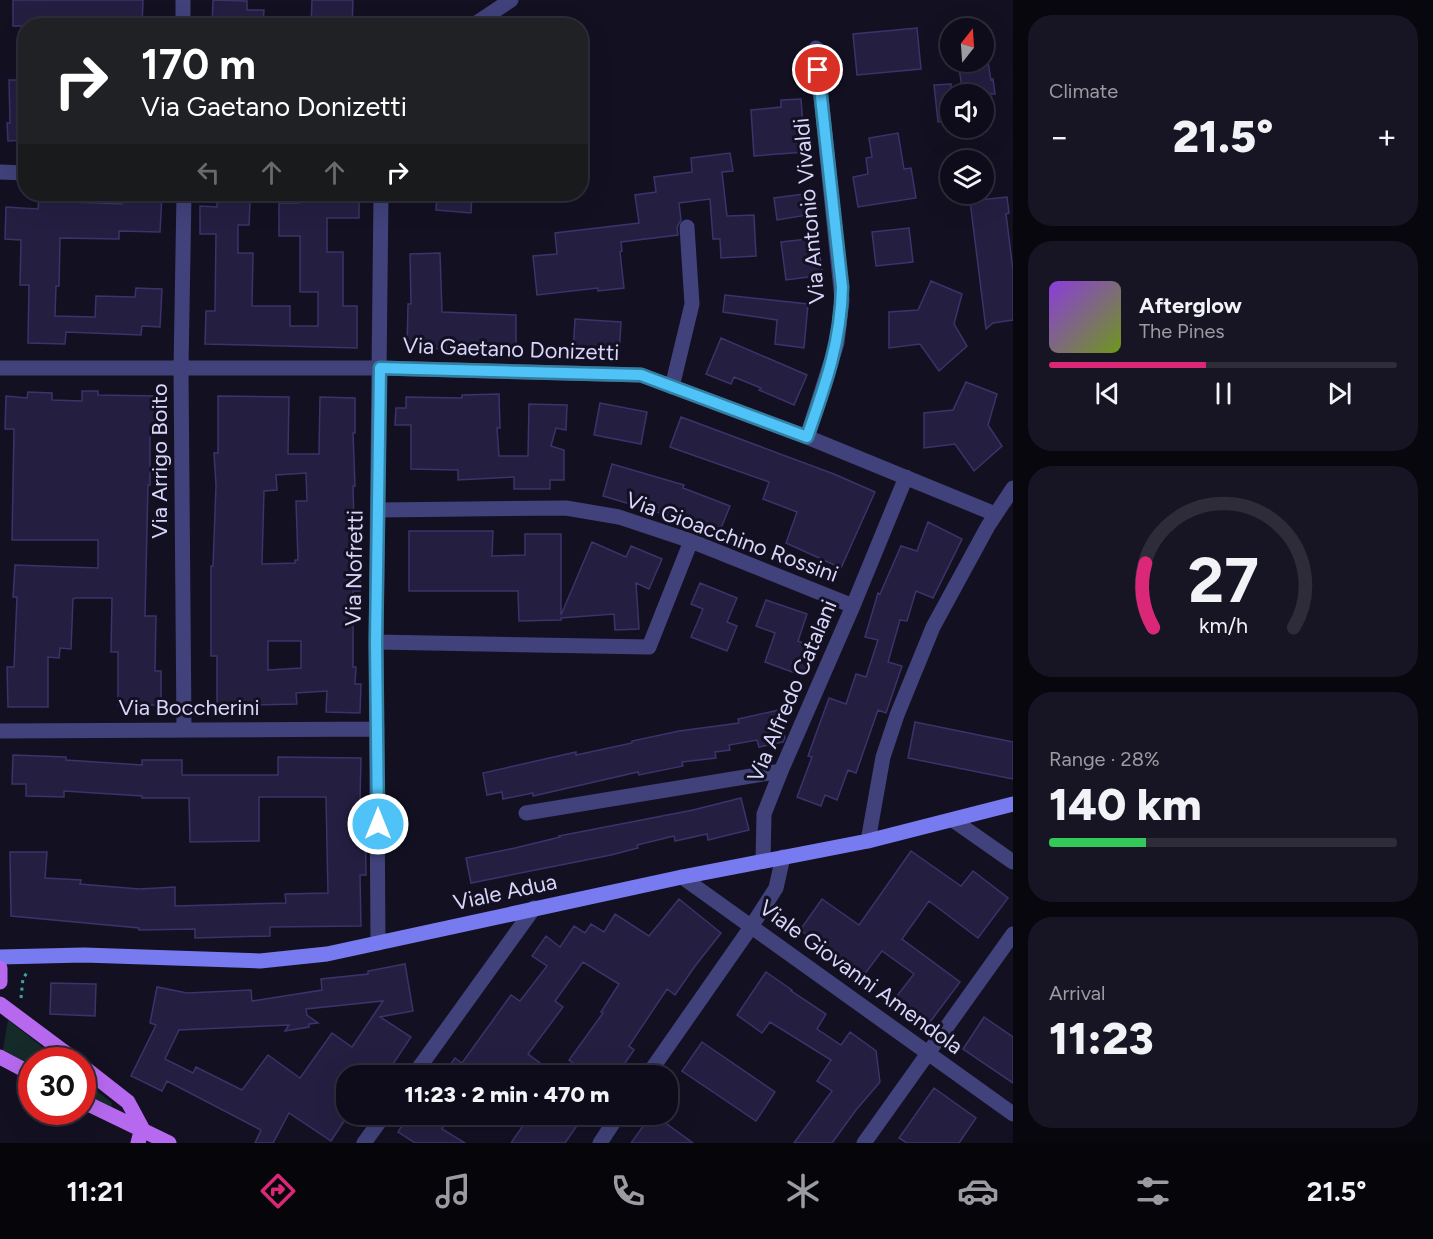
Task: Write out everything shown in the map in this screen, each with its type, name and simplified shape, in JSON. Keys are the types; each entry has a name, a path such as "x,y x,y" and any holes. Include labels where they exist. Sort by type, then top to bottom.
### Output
{"main road":[{"name":"Viale Adua","path":"0,957 84,956 260,960 327,954 682,877 868,841 1013,804"},
{"path":"0,968 0,982"},
{"path":"0,1004 57,1047"},
{"path":"0,1057 18,1067"},
{"path":"96,1077 128,1102 140,1136"},
{"path":"96,1108 140,1136 169,1143"}],"street":[{"path":"183,0 183,18"},
{"path":"484,18 511,0"},
{"name":"Via Antonio Vivaldi","path":"807,437 837,343 842,294 816,48"},
{"path":"0,172 18,173"},
{"name":"Via Arrigo Boito","path":"184,201 181,369 184,729"},
{"name":"Via Nofretti","path":"378,943 376,642 381,201"},
{"path":"672,387 692,304 687,226"},
{"name":"Via Gaetano Donizetti","path":"0,368 380,368 641,375 807,437 995,514"},
{"name":"Via Alfredo Catalani","path":"763,861 764,814 854,606 906,477"},
{"path":"868,841 883,757 897,715 933,627 995,514 1011,495"},
{"name":"Via Gioacchino Rossini","path":"378,510 566,508 619,517 691,541 854,606"},
{"path":"376,642 649,646 691,541"},
{"name":"Via Boccherini","path":"0,731 377,729"},
{"path":"526,813 781,771"},
{"path":"953,820 1013,862"},
{"path":"655,1065 776,888 783,857"},
{"name":"Viale Giovanni Amendola","path":"682,877 1013,1114"},
{"path":"421,1065 534,908"},
{"path":"864,1143 1013,934"},
{"path":"364,1143 377,1125"},
{"path":"600,1143 612,1125"}],"path":[{"path":"14,1015 20,1002 23,978 29,971"}],"green space":[{"path":"8,1020 42,1047 18,1047 18,1059 3,1050"},
{"path":"96,1090 112,1103 111,1109 96,1100"}],"building":[{"path":"13,0 143,0 142,18 18,18 18,26 13,26"},
{"path":"213,0 247,1 247,10 264,10 264,18 212,18"},
{"path":"312,0 353,0 352,18 311,18"},
{"path":"917,28 921,69 857,75 853,34"},
{"path":"960,72 990,72 994,84 961,84"},
{"path":"9,80 18,80 18,140 8,141 7,123 10,123"},
{"path":"934,85 940,85 940,122 938,122"},
{"path":"801,99 805,152 754,156 751,110 781,107 781,100"},
{"path":"898,133 904,169 911,168 916,198 858,207 853,177 868,174 866,158 872,157 869,138"},
{"path":"730,153 733,171 722,172 727,216 754,215 756,256 721,258 720,239 713,239 710,199 679,203 681,220 677,227 678,235 621,242 624,288 598,291 598,288 537,295 533,256 557,254 555,233 639,223 635,195 656,192 654,177 692,172 691,158"},
{"path":"811,193 814,214 777,220 774,198"},
{"path":"1007,197 1009,213 1006,214 1013,270 1013,320 993,323 986,329 970,204 994,204 994,198"},
{"path":"39,201 122,204 122,201 162,201 160,232 119,231 119,239 60,238 59,286 56,286 55,316 95,317 96,296 135,297 136,288 162,289 160,327 142,326 141,335 66,332 65,344 28,343 29,285 20,285 21,240 5,239 6,207 38,209"},
{"path":"217,201 250,202 249,225 238,225 238,253 253,253 252,306 290,306 290,326 318,326 318,292 300,292 300,236 279,236 279,203 299,203 299,201 359,201 359,218 327,218 327,252 343,252 343,306 357,306 357,348 205,344 206,311 215,311 216,234 200,234 200,206 217,207"},
{"path":"437,201 472,201 471,213 436,210"},
{"path":"909,228 913,262 876,266 872,232"},
{"path":"817,238 823,275 786,280 781,242"},
{"path":"440,253 442,312 516,315 516,350 407,348 408,304 411,304 410,254"},
{"path":"931,281 962,294 954,324 967,346 939,371 920,344 889,348 889,312 918,310"},
{"path":"725,295 808,304 804,348 775,344 777,320 723,312"},
{"path":"575,319 621,322 619,356 573,353"},
{"path":"721,338 807,375 794,405 734,377 731,384 706,374"},
{"path":"966,382 997,394 988,425 1002,446 974,471 955,444 924,448 924,413 953,410"},
{"path":"82,391 98,391 98,395 155,396 155,434 150,434 145,616 156,616 155,671 161,671 161,705 118,705 118,652 111,652 112,598 75,598 73,599 71,649 60,648 59,658 48,657 48,707 8,707 7,667 14,667 17,597 13,597 15,565 98,568 98,540 12,540 14,429 5,429 6,396 27,398 28,392 52,393 52,400 82,401"},
{"path":"499,394 500,428 497,428 499,456 528,456 529,404 567,405 566,430 556,428 551,446 564,450 564,480 550,480 550,489 514,489 514,477 458,480 458,470 411,469 411,425 395,425 396,408 406,408 406,397 462,398 462,395"},
{"path":"218,396 289,397 288,454 319,454 320,397 355,398 355,433 353,433 355,486 353,486 355,560 360,560 360,591 353,591 353,667 356,667 355,684 361,684 360,713 326,712 327,691 296,693 297,704 217,706 217,656 211,656 211,566 213,566 216,485 214,453 218,453","holes":["306,473 307,501 296,501 298,560 295,560 295,563 262,564 264,491 277,490 276,475","268,641 301,641 301,668 268,670"]},
{"path":"600,403 647,412 641,444 594,435"},
{"path":"681,417 834,474 875,492 841,568 786,543 797,512 763,499 769,482 670,447"},
{"path":"612,464 684,485 683,488 730,506 719,533 603,496"},
{"path":"928,522 962,539 933,598 916,591 907,621 900,620 888,662 902,666 886,713 878,710 856,773 848,770 837,800 825,795 821,806 797,797 812,757 808,756 829,698 846,704 856,674 866,677 878,640 865,637 878,593 880,594 901,546 917,551"},
{"path":"409,531 493,531 492,556 525,555 525,534 561,534 561,615 592,542 626,557 631,546 662,559 649,589 636,583 639,629 615,630 614,614 561,618 561,620 519,621 518,591 409,591"},
{"path":"700,583 737,598 727,622 737,626 727,651 691,637 703,609 691,604"},
{"path":"766,600 807,614 798,641 813,647 803,676 765,662 775,633 756,626"},
{"path":"779,710 785,738 783,742 759,747 757,740 729,745 730,750 715,752 716,758 682,762 683,766 639,775 638,772 533,796 533,793 503,799 502,792 487,795 483,773 576,752 576,755 632,743 632,741 679,731 739,723 738,719"},
{"path":"915,722 1013,742 1013,779 908,758"},
{"path":"13,755 66,757 66,760 142,765 142,760 182,760 182,775 278,775 278,757 361,758 360,801 365,801 366,875 360,875 361,926 270,927 270,936 195,938 195,929 139,930 139,928 11,916 10,852 47,852 45,878 81,880 80,884 139,889 175,887 175,906 286,903 285,894 328,893 326,797 259,797 259,841 190,842 189,798 142,798 142,796 64,791 64,797 26,796 26,784 12,784"},
{"path":"741,798 749,830 708,840 707,834 675,841 674,836 637,845 638,848 611,855 471,883 466,858"},
{"path":"911,851 961,886 973,871 1008,898 978,938 929,901 902,939 960,982 927,1026 893,1001 914,974 882,951 864,975 800,930 822,899 859,925"},
{"path":"679,899 721,933 675,995 667,989 629,1046 634,1050 624,1065 576,1065 569,1060 603,1013 601,1012 619,984 583,962 555,1001 563,1007 528,1054 540,1063 538,1065 450,1065 455,1058 462,1063 511,995 520,1001 547,966 532,956 546,936 560,947 574,926 585,933 591,924 604,932 615,914 649,936"},
{"path":"405,964 413,1011 380,1017 411,1037 392,1065 336,1065 336,1125 341,1125 331,1141 289,1113 273,1143 255,1143 261,1130 167,1081 162,1091 131,1076 156,1025 150,1023 157,987 187,993 251,990 252,1001 322,990 321,979 368,974 368,971","holes":["383,1001 352,1047 332,1033 300,1078 268,1055 242,1090 196,1067 193,1073 165,1059 179,1030 289,1025 285,1031 318,1023 307,1015 306,1009"]},
{"path":"766,972 826,1014 817,1029 841,1045 850,1032 876,1051 880,1082 832,1143 794,1143 832,1091 817,1081 831,1060 770,1022 762,1033 737,1015"},
{"path":"51,983 96,984 95,1016 50,1014"},
{"path":"984,1017 1013,1037 1013,1083 963,1049"},
{"path":"702,1042 775,1092 756,1121 682,1071"},
{"path":"934,1088 976,1118 959,1143 907,1143 899,1138"},
{"path":"402,1125 444,1125 442,1129 465,1143 415,1143 398,1132"},
{"path":"523,1125 577,1125 565,1143 511,1143"},
{"path":"644,1125 668,1125 693,1143 631,1143"}],"route":[{"path":"378,824 376,642 380,368 641,375 807,437 834,355 842,300 818,70"}]}
